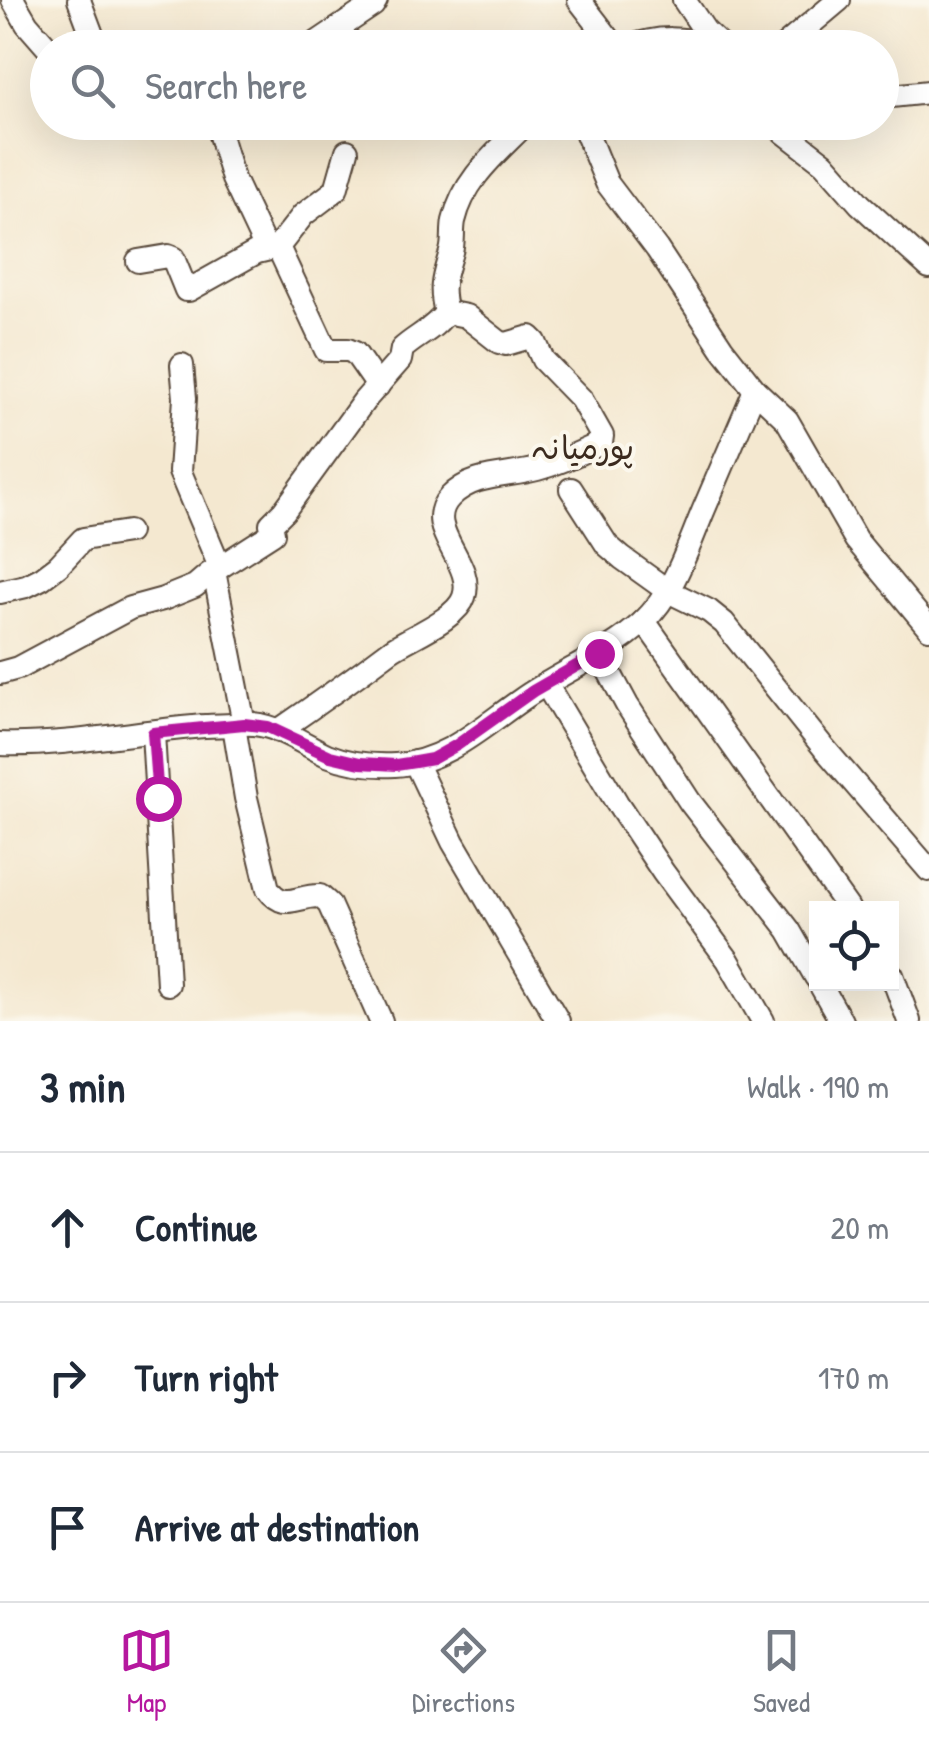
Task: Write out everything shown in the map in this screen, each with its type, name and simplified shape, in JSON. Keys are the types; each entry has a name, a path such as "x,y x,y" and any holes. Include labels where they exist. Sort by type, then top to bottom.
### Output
{"street":[{"path":"13,0 33,30"},
{"path":"80,0 90,30"},
{"path":"336,30 376,0"},
{"path":"579,0 602,30"},
{"path":"684,0 703,30"},
{"path":"804,30 840,0"},
{"path":"899,95 929,92"},
{"path":"221,140 233,179 326,350 348,350 355,354 378,386"},
{"path":"0,674 130,608 163,600 195,586 273,533 271,524 400,360 402,348 440,322 446,312 442,276 453,248 454,221 470,184 508,140"},
{"path":"589,140 607,183 657,249 722,348 787,420 856,540 929,628"},
{"path":"796,140 929,267"},
{"path":"138,260 173,258 189,290 272,248 336,190 347,151"},
{"path":"278,731 464,601 462,566 441,525 442,508 450,496 470,483 560,462 601,443 602,436 581,399 544,360 530,337 506,344 499,342 466,316 446,312"},
{"path":"182,365 185,398 180,472 217,569 246,798 268,889 275,899 286,903 320,896 329,904 381,1021"},
{"path":"0,744 28,745 239,725 268,727 330,756 360,763 396,765 432,759 644,621 668,591 756,390"},
{"path":"571,488 607,545 668,591 724,623 929,870"},
{"path":"0,592 42,578 83,539 128,532"},
{"path":"644,621 843,901"},
{"path":"599,653 626,705 690,802 789,930 809,965"},
{"path":"546,684 616,803 728,960 763,1021"},
{"path":"153,733 168,984"},
{"path":"415,762 453,842 558,1021"},
{"path":"824,991 841,1021"},
{"path":"898,991 909,1021"}],"district":[{"name":"پورمیانہ","path":"583,447"}],"route":[{"path":"158,798 153,733 244,724 268,727 330,756 360,763 396,765 432,759 533,691 599,653"}]}
